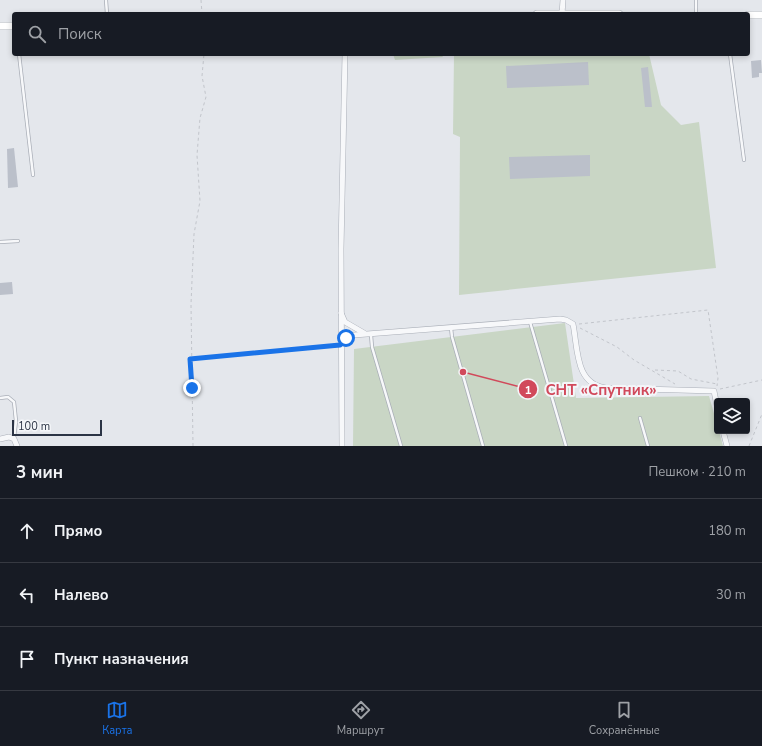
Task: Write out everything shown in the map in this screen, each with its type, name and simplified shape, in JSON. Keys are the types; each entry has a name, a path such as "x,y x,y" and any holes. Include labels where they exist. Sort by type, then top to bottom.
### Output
{"main road":[{"path":"750,15 762,15"},
{"path":"0,26 12,26"}],"street":[{"path":"562,12 563,0"},
{"path":"342,446 340,312 345,56"},
{"path":"340,312 346,322 365,334"},
{"path":"340,345 346,338 365,334 371,335 560,319 566,320 573,324 582,374 593,385 614,389 714,391 715,398"},
{"path":"724,434 727,446"},
{"path":"0,439 9,437 14,439 17,446"}],"lane":[{"path":"106,0 107,12"},
{"path":"696,0 696,12"},
{"path":"19,56 33,175"},
{"path":"730,56 744,160"},
{"path":"0,242 18,241"},
{"path":"529,321 566,446"},
{"path":"451,328 452,337 483,446"},
{"path":"371,335 372,347 401,446"},
{"path":"0,398 8,398 14,402 16,421 14,439"},
{"path":"640,418 648,446"}],"path":[{"path":"201,0 202,12"},
{"path":"193,446 190,359 194,234 200,202 197,155 200,118 206,97 202,85 204,56"},
{"path":"573,324 708,310 718,384 714,391"},
{"path":"573,324 617,347 634,360 654,370 676,384"},
{"path":"190,359 340,345"},
{"path":"654,370 678,372 691,379 718,384"},
{"path":"714,391 762,380"},
{"path":"749,446 762,414"}],"green space":[{"path":"394,56 443,57 395,60"},
{"path":"454,56 649,56 661,105 681,125 699,122 716,268 459,295 460,137 453,134"},
{"path":"565,323 576,398 709,396 714,414 714,434 720,434 723,446 353,446 354,349"}],"building":[{"path":"761,60 762,73 759,73 759,77 752,78 751,61"},
{"path":"588,62 589,85 507,88 506,66"},
{"path":"648,67 652,107 645,107 641,68"},
{"path":"14,148 18,187 8,188 7,149"},
{"path":"590,155 590,176 510,179 509,157"},
{"path":"12,282 13,294 0,295 0,283"}],"place":[{"name":"СНТ «Спутник»","path":"463,372"}],"route":[{"path":"192,388 190,359 340,345 346,338"}]}
